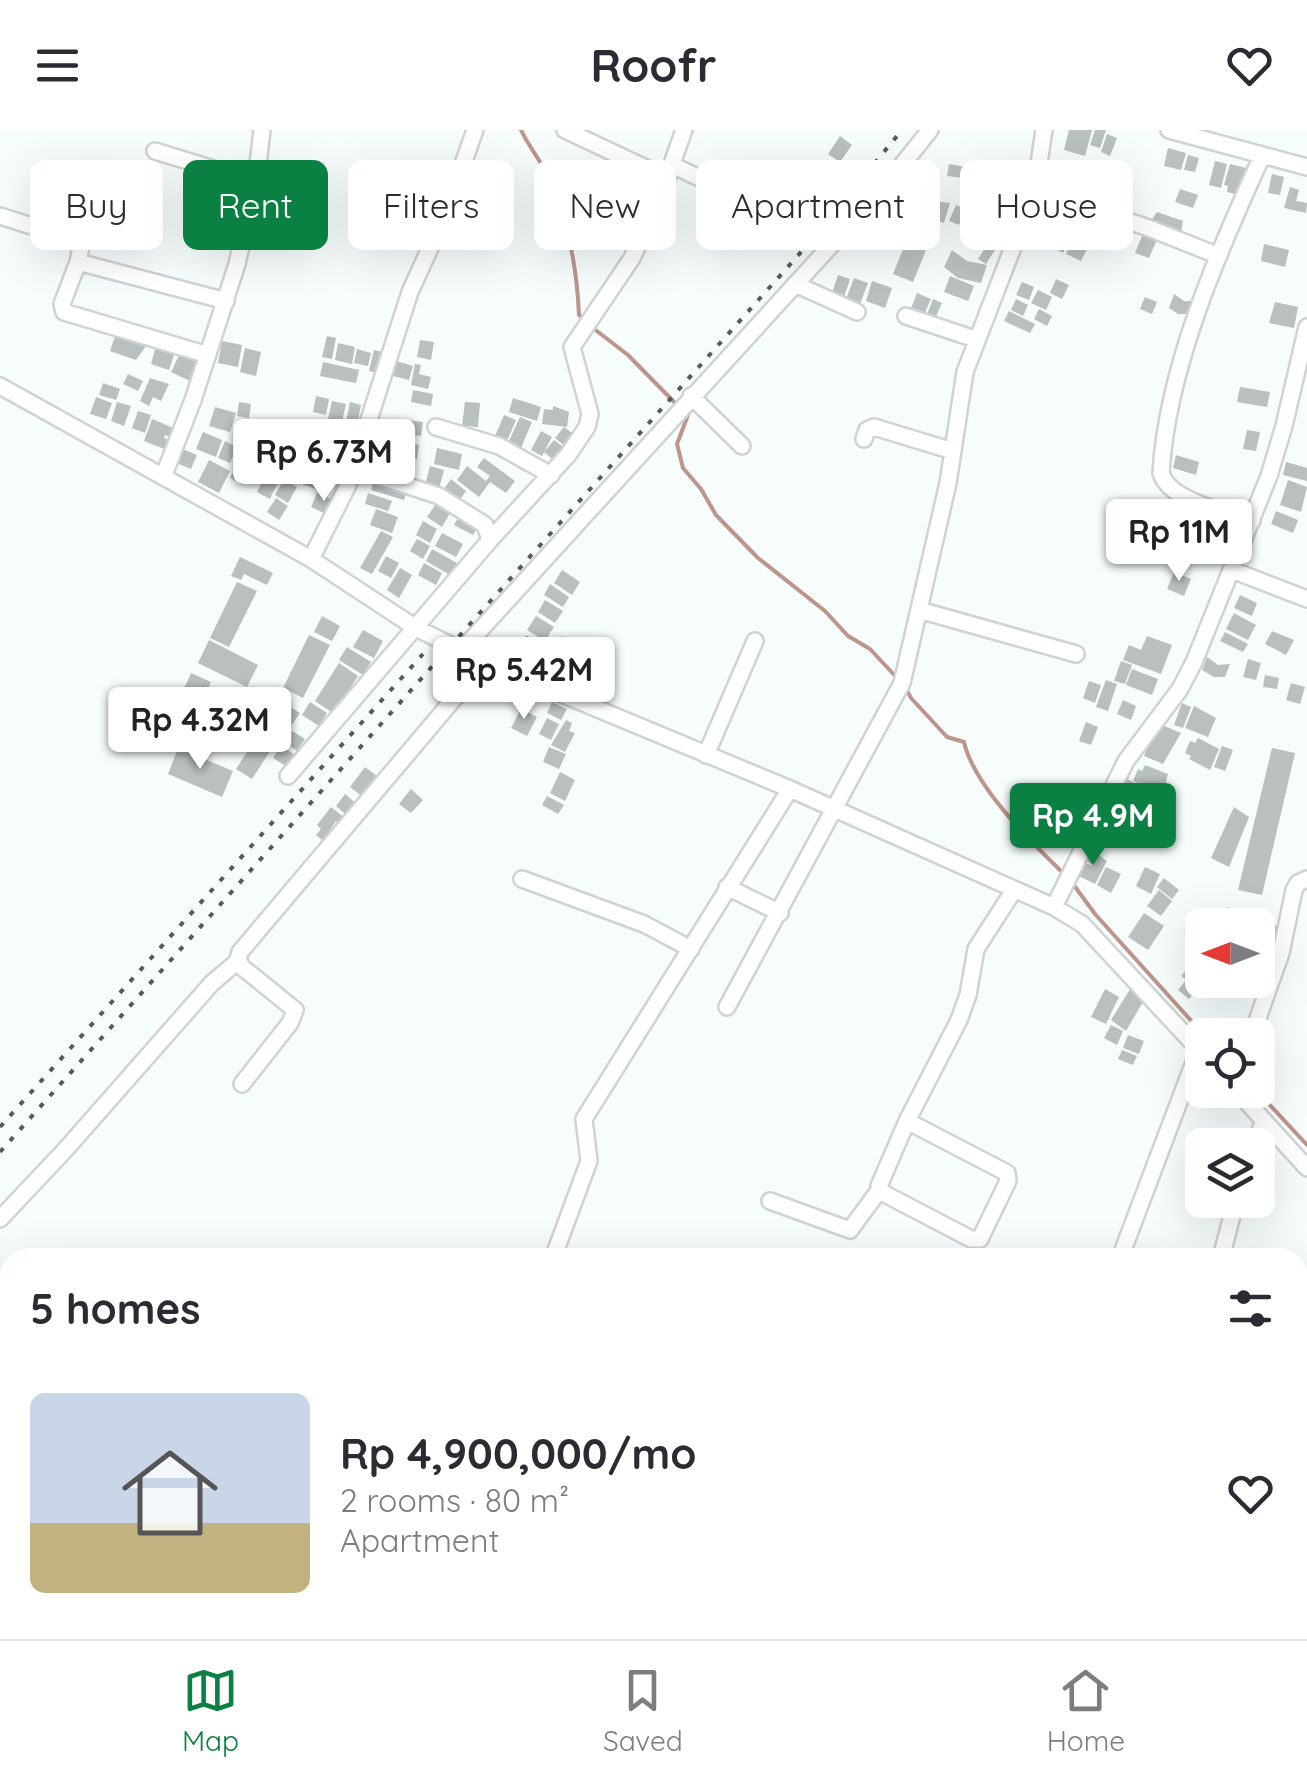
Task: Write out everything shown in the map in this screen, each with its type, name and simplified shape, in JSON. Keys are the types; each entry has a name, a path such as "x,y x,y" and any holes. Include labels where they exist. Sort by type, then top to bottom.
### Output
{"street":[{"path":"259,160 262,130"},
{"path":"311,559 345,494 410,292 445,214 474,130"},
{"path":"564,130 639,160"},
{"path":"673,160 684,130"},
{"path":"462,650 906,162 930,130"},
{"path":"1040,160 1044,130"},
{"path":"1173,131 1307,168"},
{"path":"155,151 184,160"},
{"path":"1252,521 1179,495 1164,482 1162,473 1179,370 1219,256 1262,156"},
{"path":"0,216 30,226"},
{"path":"1133,223 1219,256"},
{"path":"80,250 62,304 64,312 208,356"},
{"path":"164,475 208,356 239,250"},
{"path":"288,776 568,455 589,421 572,355 574,340 635,250"},
{"path":"727,1008 902,682 953,451 965,372 1011,250"},
{"path":"78,262 226,301"},
{"path":"795,284 857,312"},
{"path":"906,316 976,339"},
{"path":"1054,907 1126,761 1180,689 1232,570 1284,426 1307,327"},
{"path":"0,386 311,559 416,628 485,662 790,789 1054,907 1082,924 1185,1034"},
{"path":"689,398 742,446"},
{"path":"436,427 500,446 550,476"},
{"path":"864,439 867,430 874,427 953,451"},
{"path":"354,468 439,496 485,525 490,540"},
{"path":"1232,570 1307,599"},
{"path":"919,610 1076,654"},
{"path":"706,754 756,641"},
{"path":"0,1219 212,983 238,961 240,952 485,662"},
{"path":"558,1248 589,1161 584,1119 790,789"},
{"path":"522,878 644,924 691,949"},
{"path":"1258,1018 1276,968 1294,890 1298,882 1307,878"},
{"path":"727,887 780,913"},
{"path":"770,1202 850,1230 880,1189 880,1180 907,1121 959,1020 968,996 976,948 1014,890"},
{"path":"238,961 295,1010 290,1023 242,1084"},
{"path":"1124,1248 1185,1092"},
{"path":"1251,1108 1307,1168"},
{"path":"880,1189 976,1241 1008,1181 1007,1173 907,1121"},
{"path":"1261,1128 1263,1122"},
{"path":"1223,1248 1231,1218"}],"building":[{"path":"1069,130 1092,130 1085,156 1064,150"},
{"path":"1095,130 1106,130 1100,148 1090,145"},
{"path":"1107,134 1117,138 1110,156 1101,152"},
{"path":"840,136 852,145 841,160 828,154"},
{"path":"1168,148 1186,153 1181,170 1164,166"},
{"path":"1188,155 1199,158 1195,172 1184,170"},
{"path":"1215,161 1227,164 1221,188 1209,185"},
{"path":"949,164 960,166 960,178 947,176"},
{"path":"1230,164 1250,169 1243,196 1227,192 1228,186 1224,185"},
{"path":"1272,174 1284,177 1280,195 1268,193"},
{"path":"1290,187 1299,190 1296,201 1307,203 1306,213 1284,208"},
{"path":"1180,189 1198,195 1193,208 1175,202"},
{"path":"940,202 950,203 944,223 940,222"},
{"path":"956,205 960,207 959,225 949,221"},
{"path":"1157,212 1183,221 1181,232 1164,230 1150,222"},
{"path":"1145,229 1159,235 1149,258 1135,253"},
{"path":"1264,244 1289,250 1285,267 1261,261"},
{"path":"903,250 926,250 913,282 893,274"},
{"path":"952,250 967,261 987,265 981,283 958,278 944,267"},
{"path":"984,250 995,250 986,264 978,259"},
{"path":"1068,250 1086,250 1081,261 1066,254"},
{"path":"838,275 850,279 844,297 832,293"},
{"path":"950,276 974,286 968,301 944,292"},
{"path":"854,278 868,283 860,304 846,299"},
{"path":"1056,279 1069,285 1062,299 1050,293"},
{"path":"872,281 892,288 885,308 866,301"},
{"path":"1022,282 1034,287 1029,300 1016,295"},
{"path":"1038,290 1052,297 1046,310 1031,303"},
{"path":"917,293 931,299 923,317 910,311"},
{"path":"1174,294 1184,301 1195,301 1192,314 1178,314 1169,308"},
{"path":"1145,297 1157,302 1152,314 1140,309"},
{"path":"933,299 942,303 934,321 926,317"},
{"path":"1016,299 1028,305 1023,316 1011,310"},
{"path":"1275,302 1298,307 1294,328 1269,323"},
{"path":"1039,309 1052,316 1047,326 1034,319"},
{"path":"1009,311 1035,324 1030,333 1004,321"},
{"path":"117,330 138,337 136,343 146,346 136,360 110,351"},
{"path":"327,336 336,338 332,359 322,357"},
{"path":"420,340 434,342 431,360 417,357"},
{"path":"222,341 242,345 238,367 218,363"},
{"path":"338,343 355,347 352,364 335,360"},
{"path":"156,346 175,352 169,370 151,364"},
{"path":"245,348 261,352 256,376 240,372"},
{"path":"182,349 201,358 190,381 171,372"},
{"path":"357,349 371,353 368,366 354,363"},
{"path":"374,350 387,353 382,374 369,371"},
{"path":"396,361 413,366 409,380 393,376"},
{"path":"323,362 359,370 356,383 320,376"},
{"path":"415,364 421,365 419,374 431,377 428,389 411,385"},
{"path":"128,374 143,381 138,391 123,384"},
{"path":"150,378 169,384 161,401 153,397 149,406 140,401"},
{"path":"103,383 120,389 116,400 99,395"},
{"path":"1240,387 1270,392 1267,407 1237,402"},
{"path":"413,390 433,394 431,406 411,402"},
{"path":"316,396 329,399 326,415 313,412"},
{"path":"96,397 112,403 106,419 90,414"},
{"path":"513,398 541,407 537,421 509,412"},
{"path":"332,401 346,404 342,422 328,419"},
{"path":"117,402 131,406 124,426 111,421"},
{"path":"239,402 251,404 249,418 237,416"},
{"path":"350,402 361,405 357,425 346,422"},
{"path":"465,402 480,403 478,427 462,426"},
{"path":"553,406 569,412 567,427 542,424 544,409 553,410"},
{"path":"215,407 236,413 230,432 209,426"},
{"path":"138,411 151,415 145,433 132,428"},
{"path":"504,415 516,420 507,441 495,436"},
{"path":"520,417 532,422 521,448 508,443"},
{"path":"152,419 176,429 172,438 165,435 171,441 167,450 144,441"},
{"path":"397,419 423,422 421,436 395,432"},
{"path":"564,427 575,435 566,447 555,438"},
{"path":"1247,430 1260,432 1256,451 1243,449"},
{"path":"327,431 353,440 353,465 320,454"},
{"path":"541,431 552,437 542,456 531,450"},
{"path":"203,432 222,440 216,457 196,449"},
{"path":"554,440 566,449 556,462 544,452"},
{"path":"225,441 237,447 230,463 218,458"},
{"path":"397,441 419,445 417,459 394,455"},
{"path":"240,446 250,450 243,468 233,464"},
{"path":"180,448 197,455 191,469 174,462"},
{"path":"437,448 462,454 459,470 434,464"},
{"path":"1176,455 1199,462 1196,475 1173,468"},
{"path":"319,458 336,464 331,477 314,470"},
{"path":"484,458 515,481 506,493 490,482 479,497 457,480 467,466 486,481 490,476 477,467"},
{"path":"209,460 230,471 219,493 198,482"},
{"path":"1286,462 1307,468 1307,481 1283,475"},
{"path":"430,466 444,470 439,489 425,485"},
{"path":"236,467 249,474 243,485 230,478"},
{"path":"269,469 282,476 269,493 270,499 257,492"},
{"path":"304,469 327,478 322,491 299,483"},
{"path":"375,477 408,487 404,500 371,490"},
{"path":"284,479 297,487 288,503 275,495"},
{"path":"451,479 466,491 456,505 441,493"},
{"path":"1288,480 1307,487 1301,512 1280,505"},
{"path":"317,493 336,501 330,516 311,507"},
{"path":"368,493 392,501 388,511 365,504"},
{"path":"276,498 288,506 279,520 267,512"},
{"path":"439,499 453,508 442,527 427,517"},
{"path":"376,509 398,517 392,533 370,525"},
{"path":"1276,511 1298,520 1293,533 1271,524"},
{"path":"461,513 480,524 473,535 454,525"},
{"path":"423,521 437,529 430,543 416,535"},
{"path":"381,531 393,537 372,574 360,568"},
{"path":"442,533 463,544 456,557 435,546"},
{"path":"417,539 430,546 423,559 410,551"},
{"path":"1201,541 1225,550 1220,564 1195,555"},
{"path":"432,549 457,563 450,575 426,561"},
{"path":"386,556 399,563 391,578 378,571"},
{"path":"240,557 273,573 267,585 244,574 241,580 231,576"},
{"path":"424,563 442,573 436,585 418,575"},
{"path":"400,568 412,575 399,598 387,590"},
{"path":"562,570 580,582 572,595 554,583"},
{"path":"1174,572 1191,579 1184,596 1167,589"},
{"path":"237,582 257,591 229,647 210,638"},
{"path":"550,584 569,597 563,607 544,595"},
{"path":"1240,595 1257,603 1252,616 1234,608"},
{"path":"545,600 563,611 555,623 538,612"},
{"path":"1234,613 1256,625 1248,640 1226,629"},
{"path":"322,616 340,626 332,641 314,632"},
{"path":"536,616 554,627 545,641 527,630"},
{"path":"363,630 383,641 374,658 353,647"},
{"path":"1272,631 1294,640 1286,655 1265,644"},
{"path":"1225,632 1248,644 1243,652 1220,641"},
{"path":"309,635 330,645 303,698 283,688"},
{"path":"526,635 542,644 536,656 520,646"},
{"path":"562,636 573,642 554,678 543,672"},
{"path":"1147,636 1172,645 1161,674 1123,660 1129,645 1141,650"},
{"path":"209,640 258,665 247,687 198,663"},
{"path":"347,647 371,662 363,675 339,660"},
{"path":"1207,657 1218,665 1230,664 1225,677 1214,677 1202,670"},
{"path":"1248,659 1261,663 1256,680 1243,677"},
{"path":"1121,661 1132,665 1125,684 1114,681"},
{"path":"339,663 358,676 334,714 315,701"},
{"path":"1132,669 1158,679 1152,695 1126,685"},
{"path":"191,673 211,682 183,744 163,735"},
{"path":"1265,675 1279,678 1277,689 1263,687"},
{"path":"1106,680 1117,684 1108,711 1096,707"},
{"path":"1089,681 1101,685 1095,703 1083,698"},
{"path":"1291,683 1305,687 1300,704 1286,700"},
{"path":"1123,700 1136,706 1131,720 1117,714"},
{"path":"283,702 300,713 287,732 271,721"},
{"path":"310,702 327,713 319,726 302,715"},
{"path":"552,702 567,709 561,720 547,713"},
{"path":"1182,703 1191,707 1183,728 1174,725"},
{"path":"1194,706 1216,718 1208,737 1185,728"},
{"path":"521,709 537,717 527,736 511,728"},
{"path":"547,718 559,724 551,740 539,734"},
{"path":"566,720 572,723 569,731 575,733 565,752 551,745"},
{"path":"1086,722 1098,727 1091,745 1079,741"},
{"path":"1157,723 1181,733 1163,764 1144,756"},
{"path":"265,724 281,734 252,779 236,769"},
{"path":"292,731 305,739 297,751 285,743"},
{"path":"1198,738 1219,749 1210,770 1185,753 1190,741 1195,743"},
{"path":"281,746 294,754 286,766 273,758"},
{"path":"1222,746 1233,750 1225,771 1214,767"},
{"path":"549,747 566,754 559,769 543,762"},
{"path":"178,748 233,771 222,797 168,774"},
{"path":"1272,748 1295,753 1262,895 1238,890"},
{"path":"1145,765 1168,774 1163,793 1133,781 1138,769 1142,771"},
{"path":"365,767 378,777 363,797 350,787"},
{"path":"560,772 575,780 565,801 550,793"},
{"path":"1120,775 1150,792 1145,802 1112,790"},
{"path":"411,789 423,800 411,813 399,804"},
{"path":"1153,793 1165,799 1157,815 1145,808"},
{"path":"345,794 358,805 349,817 336,806"},
{"path":"547,796 564,805 558,814 542,805"},
{"path":"1128,796 1145,807 1136,822 1118,811"},
{"path":"331,807 346,819 341,826 336,821 323,841 316,835 321,829 317,825"},
{"path":"1234,807 1249,817 1229,867 1211,858"},
{"path":"1166,815 1177,821 1168,840 1152,832 1159,818 1164,820"},
{"path":"1114,819 1142,833 1137,843 1109,830"},
{"path":"1093,851 1107,861 1095,884 1077,875 1084,862 1094,867 1086,860"},
{"path":"1106,867 1121,874 1111,893 1097,885"},
{"path":"1145,867 1160,874 1151,894 1136,886"},
{"path":"1164,878 1179,890 1172,899 1157,887"},
{"path":"1159,890 1172,901 1161,916 1147,906"},
{"path":"1144,913 1164,926 1148,950 1128,937"},
{"path":"1275,925 1282,928 1275,948"},
{"path":"1132,986 1144,1000 1126,1031 1111,1020"},
{"path":"1105,989 1119,997 1106,1024 1091,1017"},
{"path":"1111,1025 1123,1031 1117,1045 1104,1038"},
{"path":"1128,1035 1144,1041 1139,1054 1123,1048"},
{"path":"1122,1050 1137,1056 1133,1065 1118,1059"}],"waterway":[{"path":"521,130 549,178 561,211 574,262 579,315 586,321"},
{"path":"593,328 628,355 678,406"},
{"path":"685,412 688,415 677,444 683,468 716,515 758,558 825,611 848,636 870,649 899,680"},
{"path":"905,687 947,737 964,742 991,795 1063,873"},
{"path":"1073,884 1189,1018"},
{"path":"1273,1108 1307,1145"}],"railway":[{"path":"0,1152 802,251 902,130"},
{"path":"0,1127 423,654"}]}
